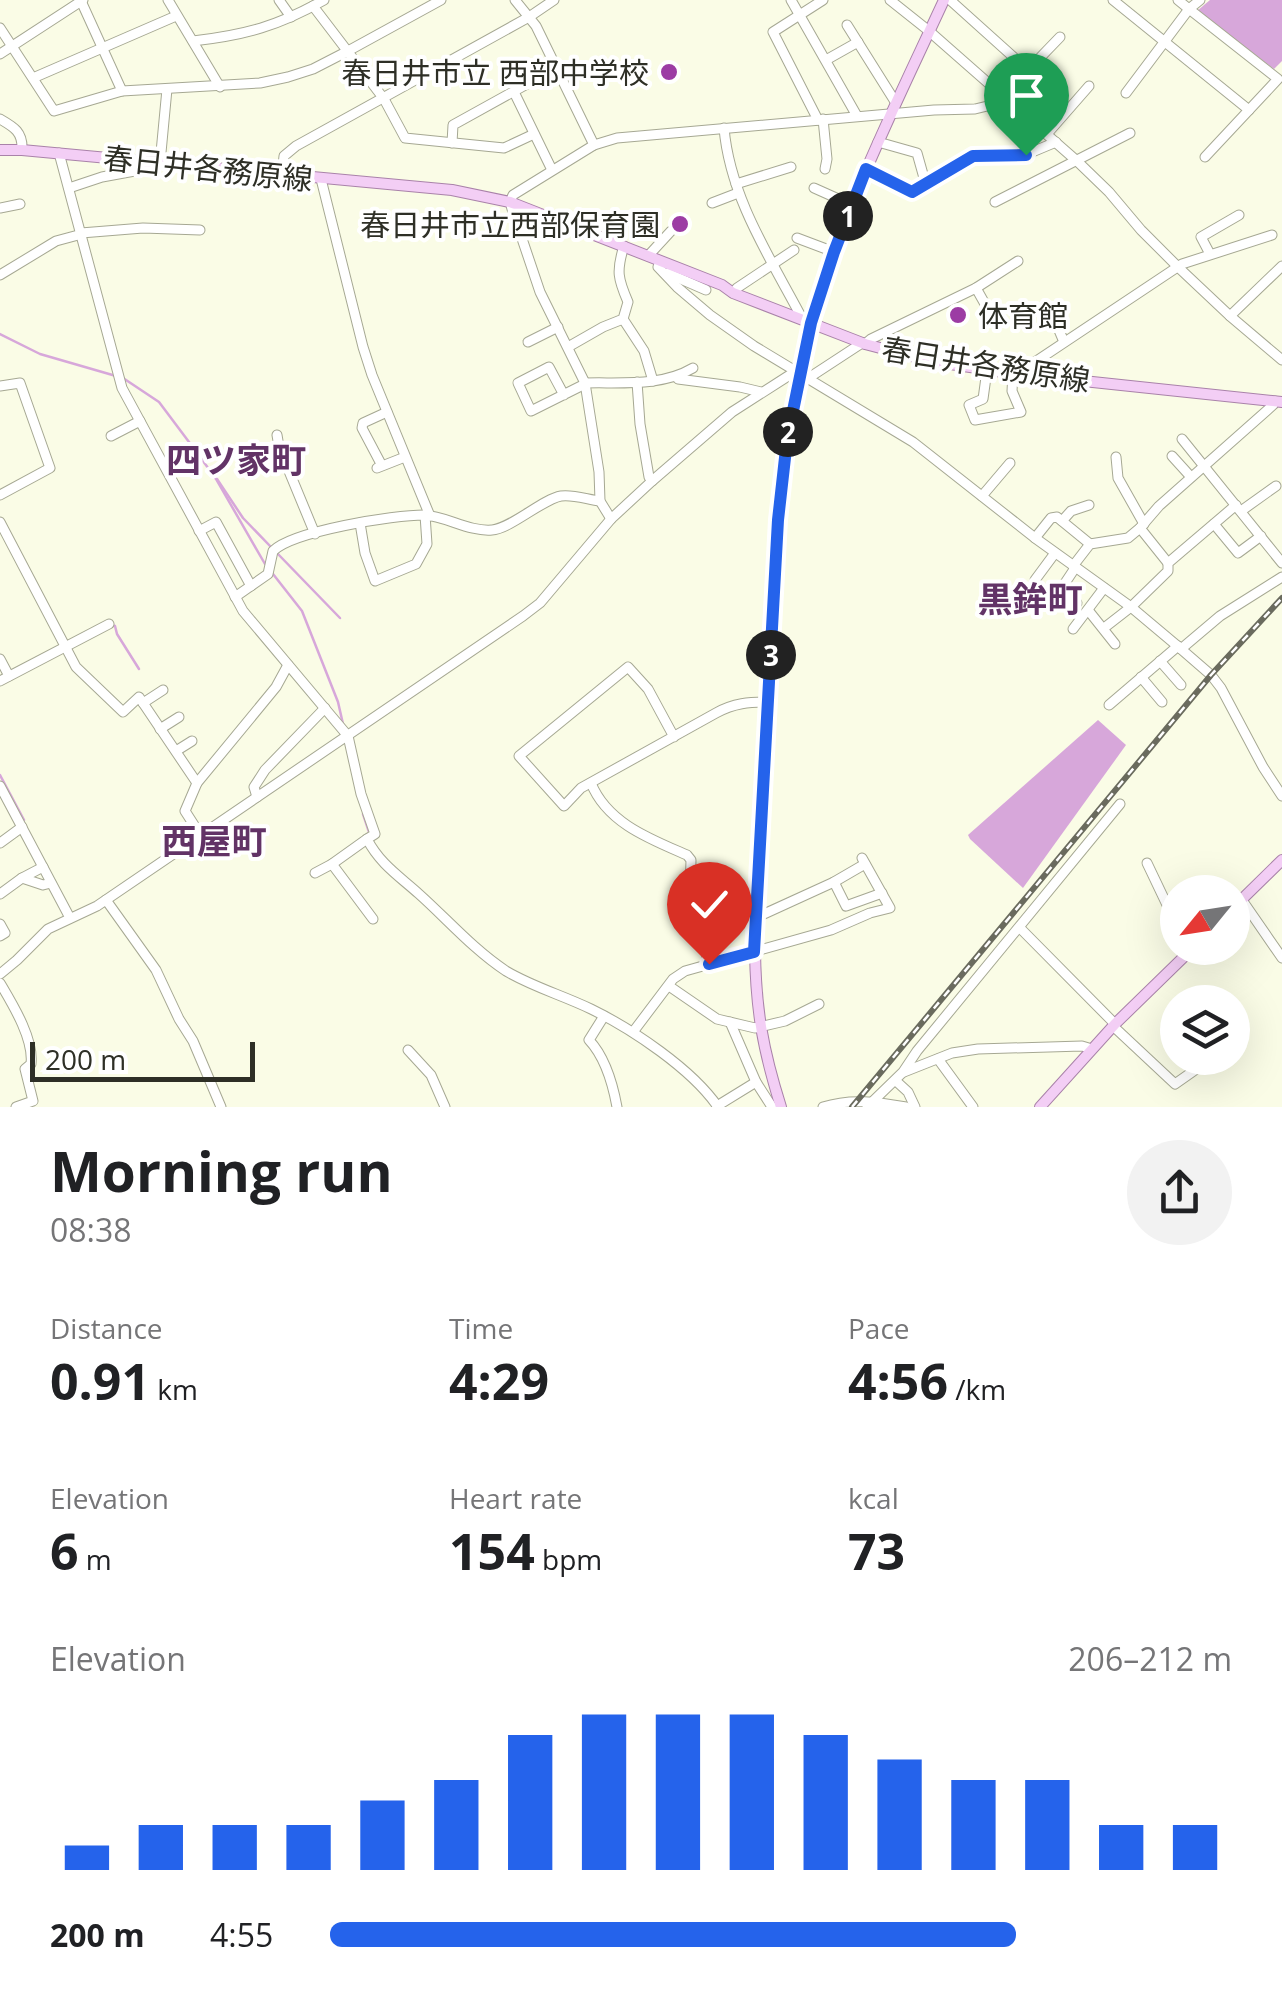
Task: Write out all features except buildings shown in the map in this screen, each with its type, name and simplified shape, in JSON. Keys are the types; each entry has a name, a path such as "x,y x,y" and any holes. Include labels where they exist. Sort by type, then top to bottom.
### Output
{"main road":[{"path":"781,1107 762,1044 754,952 778,520 787,440 807,322 866,169 947,0"},
{"name":"春日井各務原線","path":"0,150 452,190 510,202 807,322 930,361 1278,402"},
{"path":"1250,892 1282,860"},
{"path":"1040,1107 1175,965"}],"street":[{"path":"56,0 64,12"},
{"path":"168,0 220,87"},
{"path":"279,0 291,18"},
{"path":"193,41 264,29 324,0"},
{"path":"0,28 54,111 122,91 220,87 288,77 348,51 441,0"},
{"path":"515,0 530,17 594,145"},
{"path":"282,174 284,156 296,146 554,0"},
{"path":"791,0 857,116"},
{"path":"823,0 773,32 821,120 825,169"},
{"path":"947,0 1029,72"},
{"path":"1113,0 1249,110"},
{"path":"1178,0 1278,79 1205,157"},
{"path":"1126,93 1189,9 1200,0"},
{"path":"0,54 82,1 122,91"},
{"path":"894,1 1078,162 1178,267 1282,360"},
{"path":"313,6 384,99 405,138 504,148 534,134"},
{"path":"33,78 176,16"},
{"path":"847,25 894,108"},
{"path":"611,519 600,501 585,383 540,292 510,202 513,196 594,145 618,138 821,120 894,108 975,109 1005,99 1060,37"},
{"path":"826,60 858,42"},
{"path":"452,142 453,125 556,68"},
{"path":"1047,134 1088,86"},
{"path":"69,188 160,163 167,89"},
{"path":"514,92 552,170"},
{"path":"0,120 21,135 22,150"},
{"path":"724,128 737,188 807,322"},
{"path":"996,202 1130,134"},
{"path":"878,142 916,153 926,185"},
{"path":"866,169 912,192 973,156 1026,155 1056,142"},
{"path":"60,153 122,388 243,611 346,737 375,834 315,873"},
{"path":"712,202 790,167"},
{"path":"321,178 363,348 427,516 427,544 416,564 375,581 364,553 360,523"},
{"path":"814,188 852,205"},
{"path":"0,208 20,204"},
{"path":"1210,254 1201,237 1239,215"},
{"path":"0,275 56,241 81,234 143,228 200,230"},
{"path":"648,256 671,231"},
{"path":"986,370 984,399 968,405 975,420 1021,412 1012,391 1015,374 1178,267 1272,235"},
{"path":"797,238 834,252"},
{"path":"624,246 618,264 618,279 628,302 623,320 644,351 652,381"},
{"path":"732,293 794,250"},
{"path":"0,973 48,928 106,900 540,603 611,519 732,412 762,392 976,288 1018,261"},
{"path":"661,266 706,290"},
{"path":"661,266 677,287 710,314 801,375 913,442 1180,648 1221,688 1282,796"},
{"path":"1230,316 1282,266"},
{"path":"976,288 985,304"},
{"path":"1054,316 1064,342"},
{"path":"568,347 623,320"},
{"path":"528,342 558,327"},
{"path":"564,395 550,367 518,383 532,410 564,395 585,383 675,379 762,392"},
{"path":"675,379 693,368"},
{"path":"637,382 640,424 652,481"},
{"path":"0,386 20,383 50,468 0,496"},
{"path":"1076,602 1064,592 1063,586 1090,544 1128,538 1278,402"},
{"path":"387,412 363,423 362,428 378,465 405,457"},
{"path":"111,436 140,421"},
{"path":"277,435 315,534"},
{"path":"1182,440 1262,536 1278,548 1282,563"},
{"path":"279,448 292,441"},
{"path":"1172,456 1191,478"},
{"path":"1104,628 1131,608 1168,571 1168,563 1142,526 1118,478 1116,458"},
{"path":"982,496 1010,462"},
{"path":"1168,563 1214,524 1276,486"},
{"path":"235,597 268,574 273,550 279,545 315,534 360,523 427,516 489,531 502,528 560,496 600,501"},
{"path":"1062,521 1072,511 1089,505"},
{"path":"1035,538 1050,518 1057,518 1090,544"},
{"path":"0,522 76,667 123,712 139,697 197,783"},
{"path":"199,530 216,522 251,586"},
{"path":"1214,524 1238,553 1262,536"},
{"path":"1035,580 1055,552"},
{"path":"1108,705 1220,616 1282,578"},
{"path":"1073,629 1104,588"},
{"path":"1088,610 1115,644"},
{"path":"0,659 4,678 109,624"},
{"path":"1160,661 1181,685"},
{"path":"201,836 184,811 197,783 276,687 288,665"},
{"path":"674,736 648,689 628,666 519,756 564,806 581,788 736,704 768,702"},
{"path":"1142,677 1162,702"},
{"path":"143,702 162,690"},
{"path":"257,797 254,787 265,770 325,708"},
{"path":"160,729 179,717"},
{"path":"176,752 192,741"},
{"path":"592,783 604,806 618,818 643,836 691,860 690,894 709,964"},
{"path":"0,786 70,918"},
{"path":"899,1077 1120,804"},
{"path":"0,844 22,827"},
{"path":"367,839 385,866 497,964 536,988 633,1032 698,1084 714,1106 756,1082"},
{"path":"633,1032 677,975 831,930 890,908 863,861 834,882 764,914 757,913"},
{"path":"1148,863 1160,889"},
{"path":"332,864 373,920"},
{"path":"0,894 43,867"},
{"path":"22,878 42,886 51,882"},
{"path":"834,882 846,906 882,893"},
{"path":"106,900 156,970 221,1107"},
{"path":"1250,912 1282,958"},
{"path":"0,924 5,933 0,936"},
{"path":"1020,928 1160,1069"},
{"path":"0,983 18,1014 32,1056 32,1064 24,1069 33,1101 16,1107"},
{"path":"669,986 717,1020 760,1028 819,1004"},
{"path":"604,1016 589,1040 601,1057 617,1107"},
{"path":"730,1022 756,1082 772,1107"},
{"path":"870,1104 899,1077 952,1053 1082,1046 1092,1049"},
{"path":"408,1050 431,1075 445,1107"},
{"path":"938,1059 974,1107"},
{"path":"1166,1075 1175,1084 1188,1075"},
{"path":"899,1077 916,1107"},
{"path":"823,1107 852,1101 906,1107"}],"shaded area":[{"path":"1210,0 1282,0 1282,61 1274,69 1197,11"},
{"path":"1098,720 1126,745 1023,888 968,835"}],"waterway":[{"path":"0,334 40,354 116,376"},
{"path":"123,378 159,402 216,479 265,564"},
{"path":"217,479 243,518 271,547"},
{"path":"277,553 340,618"},
{"path":"273,574 302,611 343,724"},
{"path":"112,625 139,669"},
{"path":"0,775 24,820"},
{"path":"363,814 370,835"}],"railway":[{"path":"852,1107 1211,675 1282,598"}],"place":[{"name":"春日井市立 西部中学校","path":"669,72"},
{"name":"春日井市立西部保育園","path":"680,224"},
{"name":"体育館","path":"958,315"}],"district":[{"name":"四ツ家町","path":"236,459"},
{"name":"黒鉾町","path":"1030,598"},
{"name":"西屋町","path":"214,840"}],"route":[{"path":"709,964 754,952 778,520 787,440 811,323 866,169 912,192 973,156 1026,155"}]}
